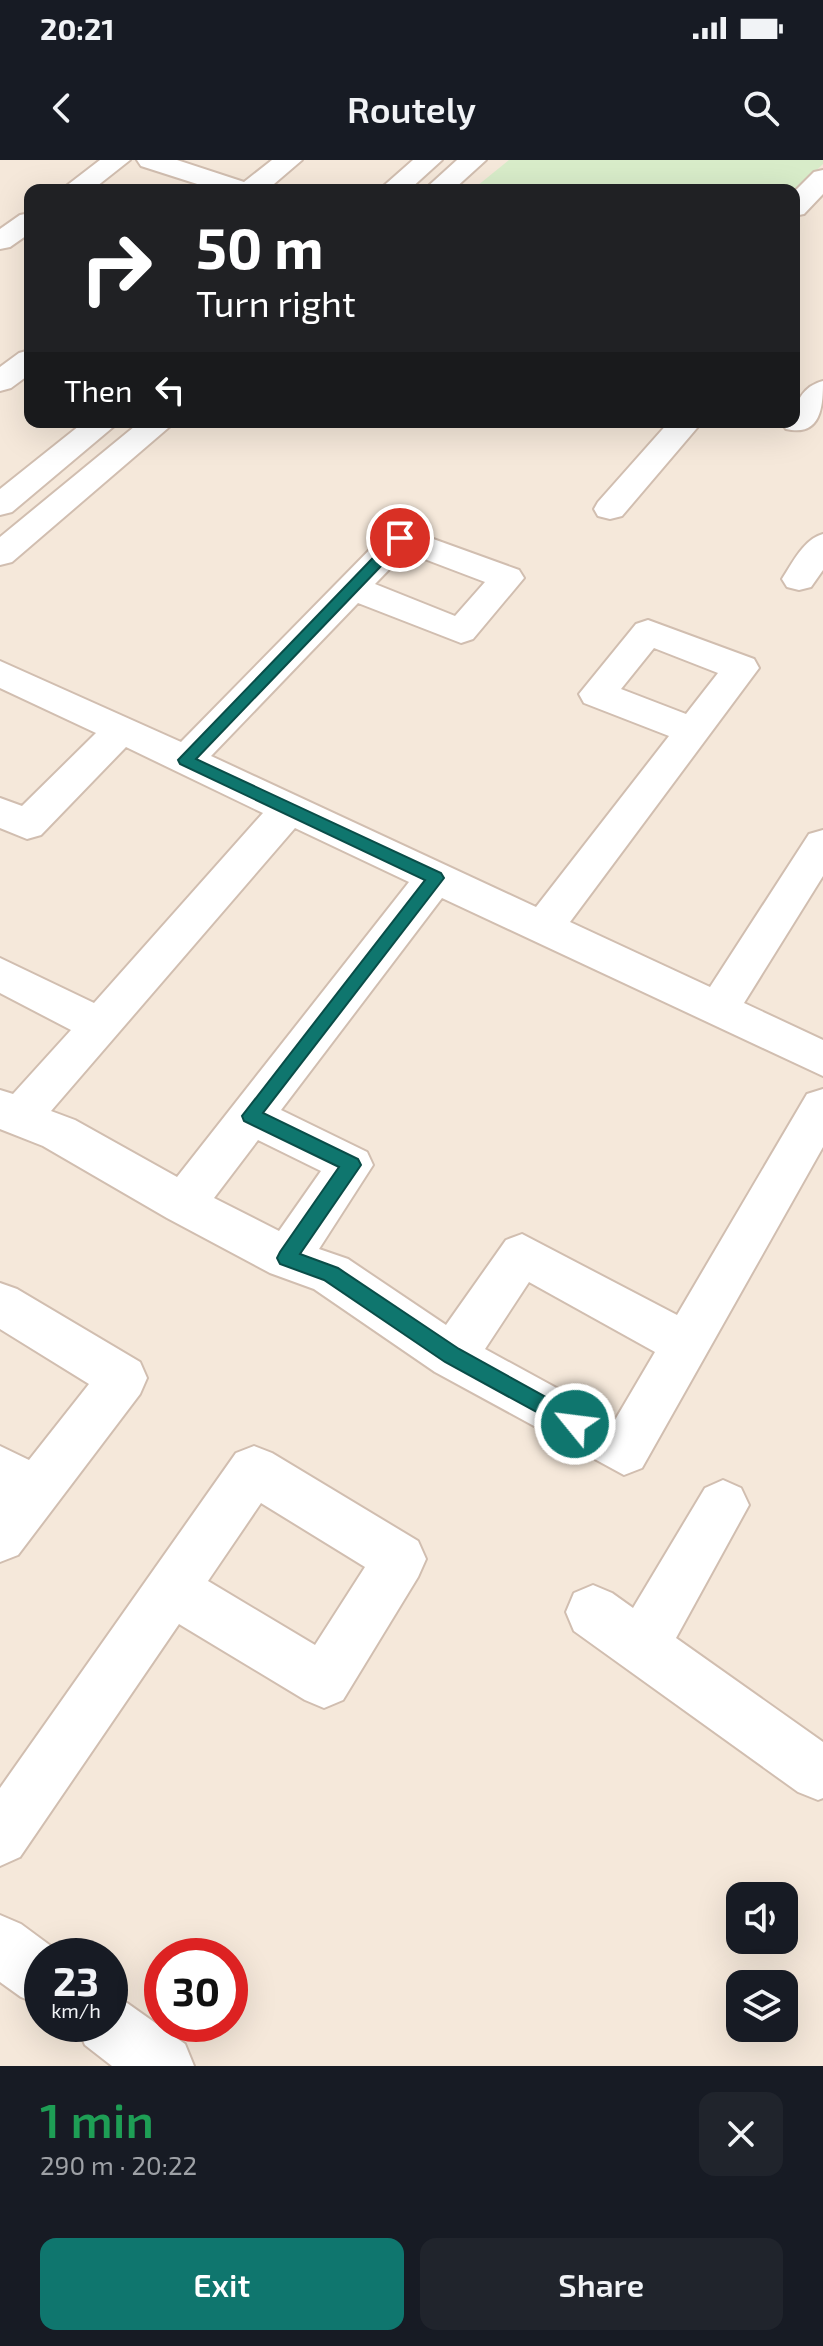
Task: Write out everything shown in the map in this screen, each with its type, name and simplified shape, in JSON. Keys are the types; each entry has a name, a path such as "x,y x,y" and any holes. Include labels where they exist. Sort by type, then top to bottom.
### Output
{"street":[{"path":"83,184 117,160"},
{"path":"150,160 224,184"},
{"path":"258,184 289,160"},
{"path":"399,184 429,160"},
{"path":"442,184 459,162"},
{"path":"800,202 823,178"},
{"path":"0,241 24,225"},
{"path":"0,382 24,364"},
{"path":"805,424 823,390"},
{"path":"0,505 96,428"},
{"path":"7,541 151,428"},
{"path":"610,509 681,428"},
{"path":"799,579 823,545"},
{"path":"186,760 353,588"},
{"path":"0,673 823,1059"},
{"path":"0,812 27,825 121,730"},
{"path":"543,928 692,731"},
{"path":"289,809 100,1025 9,1113 59,1133 183,1204 287,1258 331,1274 452,1356 624,1451 823,1107"},
{"path":"718,1010 823,844"},
{"path":"183,1204 435,878"},
{"path":"0,974 100,1025"},
{"path":"251,1116 351,1165 287,1258"},
{"path":"452,1356 522,1254 686,1345"},
{"path":"0,1304 123,1378 18,1481 0,1537"},
{"path":"641,1647 723,1505"},
{"path":"0,1837 171,1589"},
{"path":"593,1612 821,1770"},
{"path":"0,1945 24,1963"},
{"path":"128,2040 163,2066"}],"shaded area":[{"path":"0,160 823,160 823,2066 0,2066"}],"green space":[{"path":"509,160 823,160 823,164 800,186 479,184"}],"route":[{"path":"400,538 186,760 435,878 251,1116 351,1165 287,1258 331,1274 452,1356 575,1424"}]}
